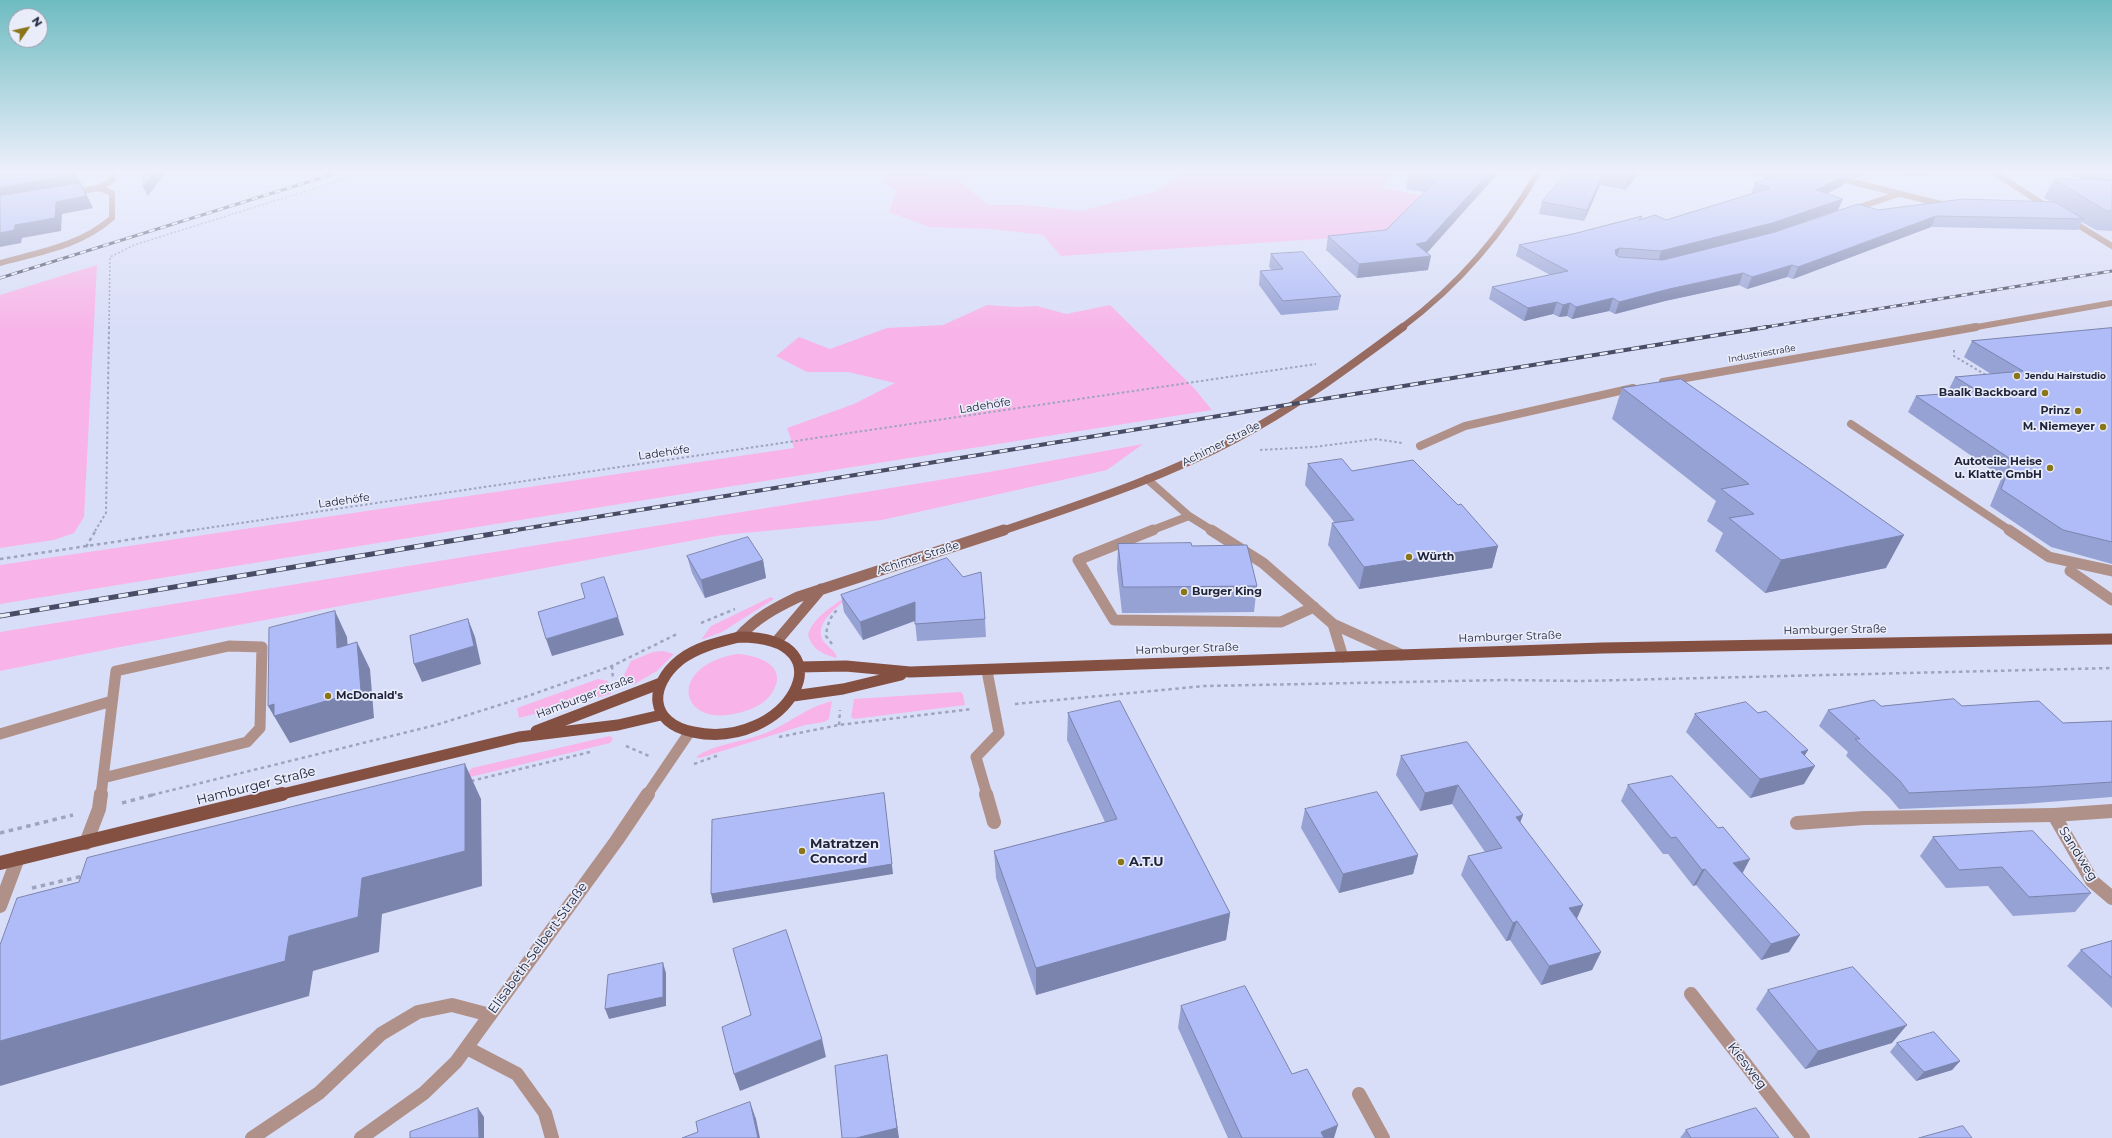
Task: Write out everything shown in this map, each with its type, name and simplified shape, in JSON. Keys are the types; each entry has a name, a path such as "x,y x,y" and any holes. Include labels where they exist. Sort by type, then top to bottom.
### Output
{"main road":[{"name":"Achimer Straße","path":"739,637 743,630 769,610 796,597 943,551 1147,479 1192,460 1257,428 1412,321 1471,268 1507,224"},
{"path":"776,642 821,589"},
{"path":"739,637 763,638 776,642 787,648 796,657 799,667 799,682 794,696 779,711 763,722 737,732 712,735 689,733 670,725 661,715 657,704 661,683 668,672 688,654 720,641 739,637"},
{"name":"Hamburger Straße","path":"799,667 846,666 910,672 1610,648 2112,639"},
{"name":"Hamburger Straße","path":"794,696 843,689 910,672"},
{"name":"Hamburger Straße","path":"519,737 661,683"},
{"name":"Hamburger Straße","path":"0,863 519,737 618,725 661,715"}],"street":[{"path":"0,263 75,242 100,230 106,224"},
{"path":"2077,224 2112,246"},
{"name":"Industriestraße","path":"1655,384 1938,333 2112,304"},
{"path":"1420,446 1465,426 1640,387"},
{"path":"1851,424 2049,557 2112,571"},
{"path":"1147,479 1189,516 1263,563 1333,624 1402,655"},
{"path":"1189,516 1078,560 1114,620 1281,622 1314,607"},
{"path":"2070,571 2112,600"},
{"path":"1333,624 1343,657"},
{"path":"86,843 99,809 116,671 230,646 262,647 260,728 247,742 103,778"},
{"path":"987,670 999,733 976,757 994,822"},
{"path":"0,734 112,701"},
{"name":"Elisabeth-Selbert-Straße","path":"362,1138 424,1093 456,1062 617,840 689,733"},
{"name":"Sandweg","path":"2112,811 2054,815 2092,881 2112,898"},
{"path":"1797,823 1864,818 2054,815"},
{"path":"2,900 18,858"},
{"name":"Kiesweg","path":"1691,994 1803,1138"},
{"path":"252,1138 319,1093 381,1034 418,1012 452,1005 490,1015"},
{"path":"467,1048 517,1074 545,1112 552,1138"},
{"path":"1359,1094 1383,1138"}],"path":[{"path":"86,547 106,513 110,257 134,245 201,224"},
{"path":"1938,333 1954,342 1954,356 1987,376"},
{"name":"Ladehöfe","path":"0,559 1319,364"},
{"path":"1257,450 1314,447 1376,439 1420,446"},
{"path":"835,646 826,636 826,627 830,618 840,606"},
{"path":"696,626 738,608"},
{"path":"0,833 436,725 528,696 612,666 682,632"},
{"path":"777,737 839,725 993,706 1204,686 1504,680 1581,681 2112,668"},
{"path":"839,725 841,702"},
{"path":"622,744 653,758"},
{"path":"467,782 598,750"},
{"path":"692,764 697,764 723,754"},
{"path":"2,900 89,874"}],"shaded area":[{"path":"921,224 1394,224 1380,235 1061,256 1043,235 991,229 929,227"},
{"path":"97,265 84,517 74,533 54,540 0,548 0,295"},
{"path":"987,305 1016,307 1037,306 1066,314 1110,305 1194,388 1212,410 0,604 0,565 794,448 787,428 854,404 895,383 848,372 807,372 776,356 799,337 830,349 887,328 943,325"},
{"path":"1143,444 1107,470 882,520 722,535 120,647 0,671 0,632 989,472"},
{"path":"771,597 774,599 722,632 701,640 711,626"},
{"path":"841,600 843,602 825,620 821,632 825,643 834,652 837,658 827,655 815,647 812,644 808,634 817,619"},
{"path":"663,651 674,654 657,671 633,685 627,682 624,675 631,661 653,652"},
{"path":"737,654 754,657 769,664 774,669 777,676 777,684 766,700 750,709 742,712 721,715 705,713 694,705 689,695 690,683 699,671 714,661"},
{"path":"598,679 608,681 611,694 519,718 517,708"},
{"path":"960,692 963,694 965,705 854,719 851,717 854,699"},
{"path":"832,701 829,719 824,722 805,725 700,758 696,757 704,752 720,746 763,734 804,712"},
{"path":"610,736 613,739 610,743 462,779 472,768"}],"building":[{"path":"0,224 20,224 15,225 14,230 0,233"},
{"path":"1392,224 1442,224 1426,242 1416,244 1431,256 1359,264 1328,236 1386,230"},
{"path":"1611,224 1768,224 1661,251 1620,248 1615,250 1616,255 1619,257 1663,260 1775,232 1798,224 1914,224 1798,267 1792,265 1752,277 1743,273 1669,289 1619,302 1613,298 1576,307 1570,303 1563,305 1557,302 1528,308 1492,287 1568,271 1519,245 1573,234"},
{"path":"1303,252 1341,296 1283,301 1260,271 1283,269 1271,254"},
{"path":"2112,328 2112,542 2063,530 2001,489 2012,460 1916,396 1978,391 1955,377 2023,371 1972,341"},
{"path":"1681,379 1904,535 1781,560 1729,518 1754,514 1721,489 1749,484 1622,388"},
{"path":"1342,459 1352,471 1413,460 1458,505 1461,504 1498,546 1364,567 1332,523 1354,520 1308,464"},
{"path":"748,537 763,560 701,580 687,556"},
{"path":"1191,543 1192,546 1247,545 1257,586 1123,587 1118,544"},
{"path":"947,558 963,577 981,572 985,619 915,624 915,602 860,622 841,595"},
{"path":"604,577 618,617 546,639 538,612 585,598 581,584"},
{"path":"335,611 337,648 357,642 361,691 274,716 274,704 268,706 269,628"},
{"path":"468,619 474,646 414,664 410,636"},
{"path":"1954,699 1962,706 2039,701 2063,723 2112,721 2112,782 1909,793 1900,781 1855,739 1860,739 1828,710 1874,700 1881,706"},
{"name":"A.T.U","path":"1120,701 1230,913 1036,968 994,851 1117,819 1068,713"},
{"path":"1746,702 1758,713 1766,711 1808,750 1801,752 1815,766 1760,779 1695,714"},
{"path":"1467,742 1523,815 1516,817 1583,905 1569,908 1601,952 1549,966 1517,921 1513,923 1468,856 1502,848 1458,785 1425,793 1401,756"},
{"path":"465,764 465,851 362,878 358,917 289,936 285,961 0,1041 0,945 17,898 79,882 87,858"},
{"path":"1672,776 1718,828 1723,827 1750,859 1733,863 1800,935 1771,944 1705,869 1702,870 1676,837 1671,838 1628,785"},
{"path":"1377,792 1418,855 1343,874 1305,809"},
{"name":"Matratzen Concord","path":"884,793 892,864 711,894 712,820"},
{"path":"2033,831 2091,893 2029,897 2002,867 1959,870 1933,837"},
{"path":"786,930 822,1039 734,1074 722,1027 751,1015 733,949"},
{"path":"2112,941 2112,978 2081,950"},
{"path":"663,963 663,997 605,1009 608,975"},
{"path":"1853,967 1907,1025 1818,1051 1768,990"},
{"path":"1245,986 1292,1074 1307,1069 1338,1125 1321,1132 1324,1138 1242,1138 1181,1006"},
{"path":"1934,1032 1960,1061 1924,1072 1897,1043"},
{"path":"887,1055 897,1128 856,1138 842,1138 835,1066"},
{"path":"750,1102 758,1138 682,1138 698,1132 696,1122"},
{"path":"478,1108 479,1138 410,1138 410,1132"},
{"path":"1756,1108 1779,1138 1691,1138 1686,1130"},
{"path":"1963,1126 1972,1138 1919,1138"}],"railway":[{"path":"0,278 173,224"},
{"path":"1760,328 2112,271"},
{"path":"510,531 1767,327"},
{"path":"510,531 516,530"},
{"path":"0,616 510,531"}],"place":[{"name":"Jendu Hairstudio","path":"2017,376"},
{"name":"Baalk Backboard","path":"2045,393"},
{"name":"Prinz","path":"2078,411"},
{"name":"M. Niemeyer","path":"2103,427"},
{"name":"Autoteile Heise u. Klatte GmbH","path":"2050,468"},
{"name":"Würth","path":"1409,557"},
{"name":"Burger King","path":"1184,592"},
{"name":"McDonald's","path":"328,696"},
{"name":"Matratzen Concord","path":"802,851"},
{"name":"A.T.U","path":"1121,862"}]}
